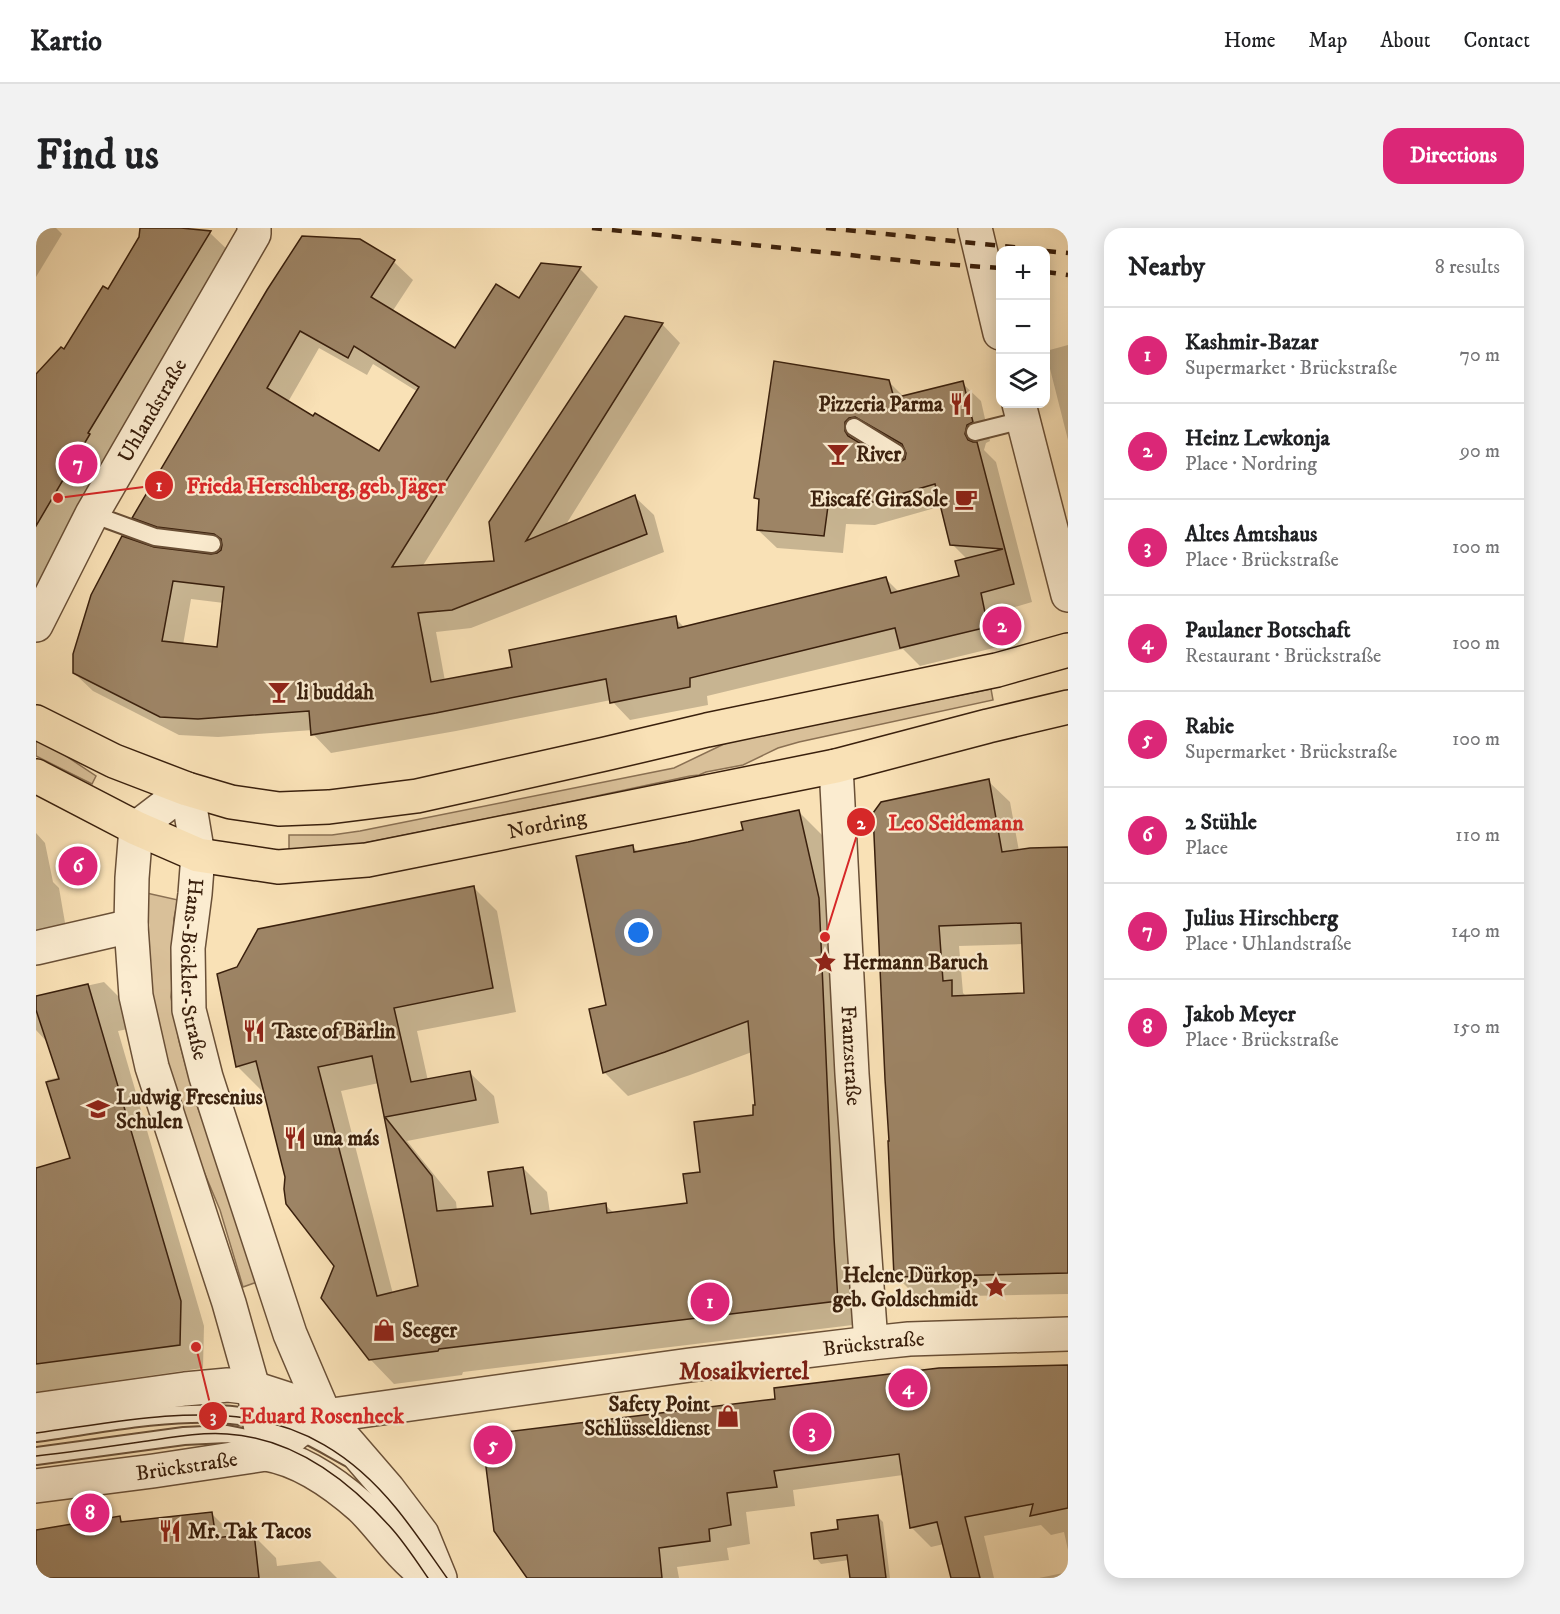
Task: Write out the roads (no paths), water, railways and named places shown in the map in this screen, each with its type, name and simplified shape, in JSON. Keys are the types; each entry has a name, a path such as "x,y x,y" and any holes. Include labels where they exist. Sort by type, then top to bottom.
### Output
{"main road":[{"path":"36,722 114,761 187,789 231,802 279,808 329,807 417,796 707,730 997,670 1068,650"},
{"name":"Nordring","path":"36,776 136,828 198,855 278,867 367,860 836,766 1068,707"}],"street":[{"name":"Uhlandstraße","path":"36,625 92,514 254,234 254,228"},
{"path":"975,228 996,316"},
{"path":"1021,412 1068,595"},
{"name":"Franzstraße","path":"836,766 852,1074 871,1343"},
{"path":"136,828 187,789"},
{"name":"Hans-Böckler-Straße","path":"187,789 198,855 188,948 189,1010 206,1077 290,1334 277,1428"},
{"name":"Hans-Böckler-Straße","path":"136,828 131,926 136,996 152,1067 229,1303 277,1428 370,1470 388,1489 422,1534 440,1578"},
{"path":"36,948 131,926"},
{"name":"Brückstraße","path":"36,1486 153,1471 277,1428 690,1365 909,1339 1068,1334"},
{"name":"Brückstraße","path":"36,1410 228,1385 277,1428"},
{"path":"277,1428 281,1456 303,1466 341,1491 362,1508 414,1565 433,1578"}],"lane":[{"path":"975,432 1021,412"},
{"path":"854,427 896,453"},
{"path":"92,514 155,537 212,544"},
{"path":"36,1433 184,1414 232,1415 277,1428"},
{"path":"36,1456 184,1436 277,1428"}],"tram line":[{"path":"36,1433 185,1415 230,1416 274,1424 316,1440 357,1468 396,1508 447,1578"},
{"path":"36,1456 205,1434 252,1437 275,1444 319,1465 358,1495 393,1530 428,1578"}],"railway":[{"path":"592,228 926,263 996,268"},
{"path":"826,228 1003,246"},
{"path":"1050,251 1068,253"},
{"path":"1050,273 1068,275"}],"place":[{"name":"Pizzeria Parma","path":"961,404"},
{"name":"River","path":"838,454"},
{"name":"Julius Hirschberg","path":"78,464"},
{"name":"Frieda Herschberg, geb. Jäger","path":"58,498"},
{"name":"Eiscafé GiraSole","path":"966,499"},
{"name":"Heinz Lewkonja","path":"1002,626"},
{"name":"li buddah","path":"279,692"},
{"name":"2 Stühle","path":"78,866"},
{"name":"Leo Seidemann","path":"825,937"},
{"name":"Hermann Baruch","path":"825,962"},
{"name":"Taste of Bärlin","path":"254,1031"},
{"name":"Ludwig Fresenius Schulen","path":"98,1109"},
{"name":"una más","path":"295,1138"},
{"name":"Helene Dürkop, geb. Goldschmidt","path":"996,1287"},
{"name":"Kashmir-Bazar","path":"710,1302"},
{"name":"Seeger","path":"384,1330"},
{"name":"Eduard Rosenheck","path":"196,1347"},
{"name":"Paulaner Botschaft","path":"908,1388"},
{"name":"Safety Point Schlüsseldienst","path":"728,1416"},
{"name":"Altes Amtshaus","path":"812,1432"},
{"name":"Rabie","path":"493,1445"},
{"name":"Jakob Meyer","path":"90,1513"},
{"name":"Mr. Tak Tacos","path":"170,1531"}],"district":[{"name":"Mosaikviertel","path":"744,1371"}]}
